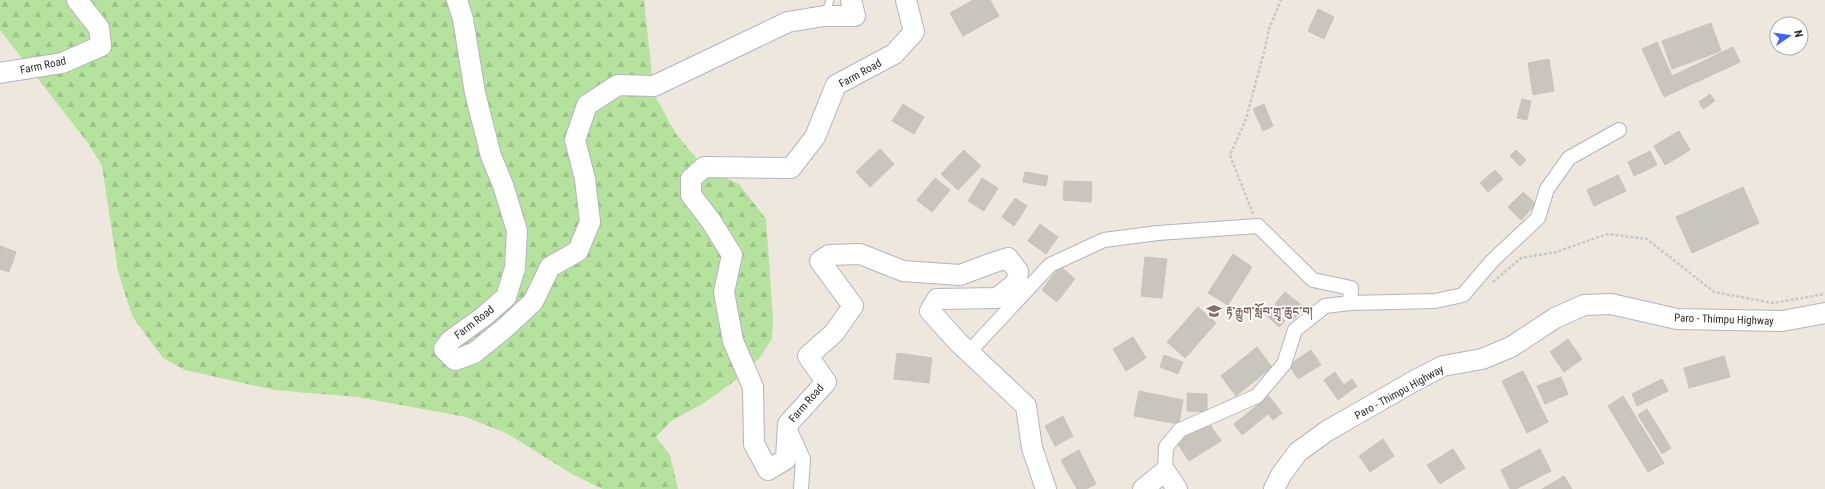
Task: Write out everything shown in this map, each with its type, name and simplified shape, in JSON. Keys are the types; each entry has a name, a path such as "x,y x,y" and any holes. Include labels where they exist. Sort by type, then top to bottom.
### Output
{"street":[{"name":"Farm Road","path":"0,73 62,63 101,46 99,28 77,0"},
{"name":"Farm Road","path":"457,0 463,19 475,93 491,156 503,185 517,231 515,268 506,297 451,340 444,349 455,360 474,353 506,327 533,302 550,267 578,251 590,222 585,179 575,140 587,105 618,85 654,86 788,22 827,8 854,16 851,0"},
{"name":"Farm Road","path":"906,0 914,32 894,54 836,85 815,137 791,168 704,168 691,179 691,195 711,221 732,255 724,292 733,341 753,387 754,444 768,470 786,459 788,424 826,382 808,356 834,333 852,306 820,261 829,255 860,254 903,271 960,275 1008,258 1018,271 1016,282 997,298 937,299 930,311 969,352 1026,406 1032,448 1046,489"},
{"path":"1177,489 1165,471 1166,447 1180,430 1257,396 1284,364 1295,330 1325,306 1350,303 1435,301 1463,295 1492,261 1538,218 1546,189 1569,158 1619,130"},
{"path":"969,352 1050,265 1104,240 1158,233 1258,226 1313,280 1351,288 1350,303"},
{"name":"Paro - Thimpu Highway","path":"1274,489 1281,475 1298,452 1327,431 1443,366 1482,360 1511,347 1554,318 1584,305 1610,304 1677,319 1782,321 1825,312"},
{"path":"788,424 803,459 801,489"},
{"path":"1143,489 1165,471"}],"path":[{"path":"1258,226 1230,155 1246,120 1269,29 1281,0"},
{"path":"1492,283 1521,258 1556,252 1607,234 1647,239 1714,292 1773,303 1825,294"}],"green space":[{"path":"0,0 644,0 654,94 676,134 704,167 739,184 766,219 773,318 772,339 760,357 744,374 704,403 671,421 656,437 670,455 678,489 603,489 572,474 508,434 466,417 357,397 274,390 185,370 163,358 132,316 118,271 102,166 88,143 0,30"}],"building":[{"path":"973,0 990,0 999,16 963,36 950,13"},
{"path":"1318,9 1334,17 1324,39 1308,31"},
{"path":"1711,23 1721,51 1672,69 1662,41"},
{"path":"1657,42 1672,76 1733,47 1740,62 1664,97 1642,49"},
{"path":"1549,59 1554,91 1533,95 1528,63"},
{"path":"1710,94 1715,101 1703,109 1699,102"},
{"path":"1522,99 1531,101 1527,120 1517,118"},
{"path":"903,104 924,117 914,134 892,121"},
{"path":"1264,104 1273,126 1263,131 1253,109"},
{"path":"1679,131 1690,150 1665,165 1654,146"},
{"path":"880,149 894,164 870,187 856,172"},
{"path":"964,150 981,166 958,190 941,174"},
{"path":"1516,150 1526,160 1520,166 1510,156"},
{"path":"1650,151 1657,165 1634,176 1628,162"},
{"path":"1495,170 1503,179 1488,192 1480,183"},
{"path":"1025,172 1048,176 1046,186 1023,182"},
{"path":"1618,175 1626,191 1594,206 1587,190"},
{"path":"935,178 950,190 932,212 917,200"},
{"path":"982,178 998,188 984,211 968,201"},
{"path":"1064,181 1092,182 1091,202 1063,200"},
{"path":"1743,187 1759,223 1692,253 1676,217"},
{"path":"1523,192 1536,204 1521,220 1508,207"},
{"path":"1015,198 1027,206 1014,226 1002,217"},
{"path":"1040,224 1058,237 1046,254 1028,241"},
{"path":"0,246 16,252 9,272 0,269"},
{"path":"1233,254 1252,267 1228,305 1208,293"},
{"path":"1145,257 1167,259 1162,298 1141,296"},
{"path":"1060,266 1075,279 1057,302 1042,290"},
{"path":"1285,292 1304,307 1293,320 1275,304"},
{"path":"1198,307 1216,323 1185,358 1167,342"},
{"path":"1272,309 1285,321 1279,327 1266,315"},
{"path":"1133,337 1146,358 1126,371 1113,349"},
{"path":"1568,339 1582,359 1564,372 1550,352"},
{"path":"1257,347 1272,367 1236,396 1221,376"},
{"path":"1311,350 1321,365 1298,379 1289,365"},
{"path":"897,353 932,358 929,383 894,379"},
{"path":"1164,355 1183,362 1178,374 1160,367"},
{"path":"1724,356 1730,377 1689,388 1684,368"},
{"path":"1523,371 1548,422 1527,433 1502,381"},
{"path":"1335,372 1344,385 1352,379 1357,386 1338,400 1324,380"},
{"path":"1561,377 1568,394 1545,404 1537,386"},
{"path":"1662,379 1668,391 1637,406 1632,394"},
{"path":"1139,391 1183,400 1179,424 1134,416"},
{"path":"1187,393 1207,394 1207,412 1187,411"},
{"path":"1269,396 1282,413 1273,420 1268,414 1242,435 1234,424"},
{"path":"1623,396 1664,463 1648,472 1608,406"},
{"path":"1647,409 1671,448 1662,454 1638,415"},
{"path":"1063,416 1073,436 1055,446 1045,426"},
{"path":"1207,420 1221,441 1189,461 1175,440"},
{"path":"1383,439 1394,456 1370,472 1359,456"},
{"path":"1453,449 1465,468 1440,484 1427,465"},
{"path":"1540,449 1551,471 1516,489 1510,489 1501,470"},
{"path":"1079,450 1096,484 1086,489 1077,489 1061,460"},
{"path":"1564,476 1572,489 1542,489"}],"place":[{"name":"རྟ་རྒྱུག་སློབ་གྲྭ་ཆུང་བ།","path":"1214,311"}]}
